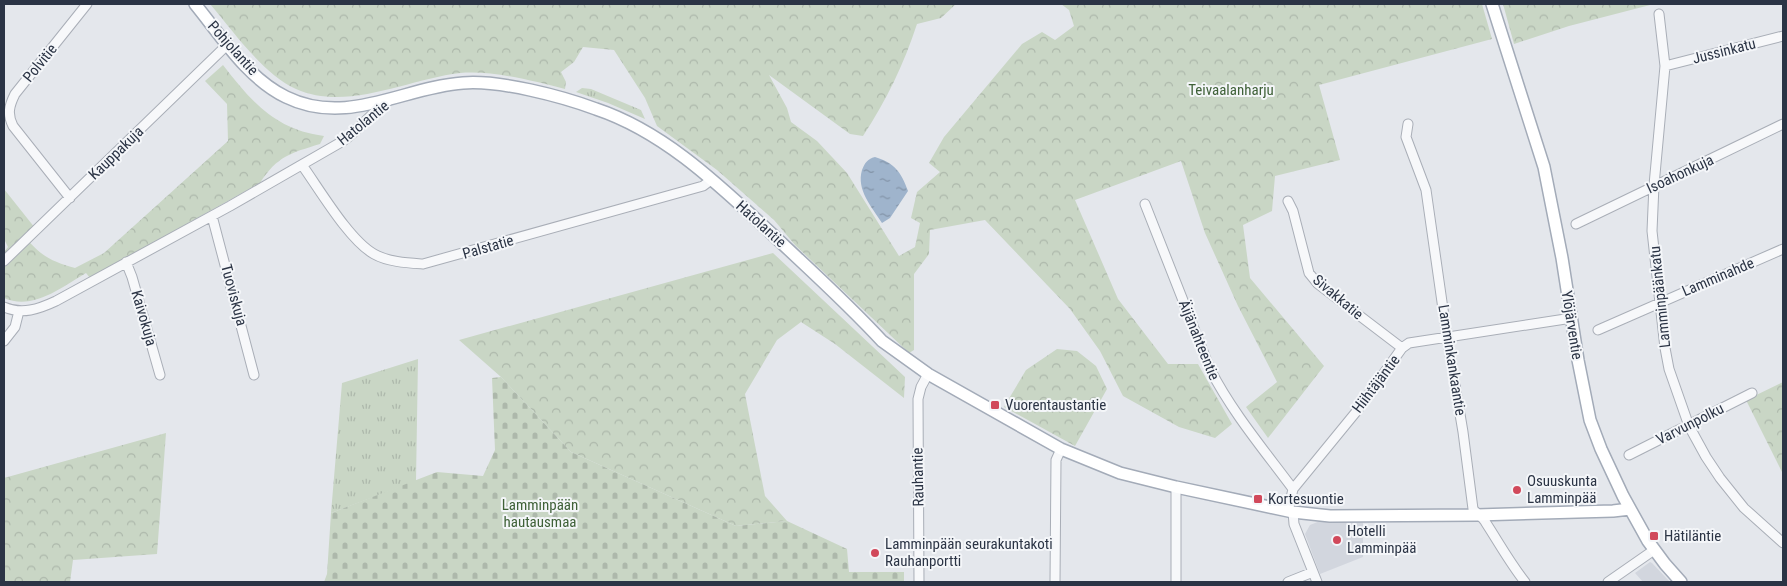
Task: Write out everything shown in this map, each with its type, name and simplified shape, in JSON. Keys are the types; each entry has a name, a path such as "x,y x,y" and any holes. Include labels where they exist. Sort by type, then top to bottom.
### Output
{"main road":[{"name":"Pohjolantie","path":"195,4 240,60 266,84 279,93 300,103 317,107 336,108 390,100"},
{"name":"Ylöjärventie","path":"1492,4 1544,167 1561,249 1590,420 1601,449 1630,509 1654,550 1681,582"},
{"name":"Hatolantie","path":"390,100 447,85 471,82 492,84 556,97 594,108 632,124 676,153 711,180 790,251 882,340 928,374"},
{"path":"928,374 1061,449 1120,473 1291,511 1330,516 1477,515 1630,509"}],"street":[{"name":"Polvitie","path":"70,198 13,126 8,111 15,94 88,4"},
{"name":"Lamminpäänkatu","path":"1659,14 1665,66 1654,185 1652,231 1659,302 1669,369 1689,426 1706,457 1744,508 1783,543"},
{"name":"Jussinkatu","path":"1665,66 1783,36"},
{"name":"Kauppakuja","path":"4,261 228,45"},
{"name":"Hatolantie","path":"19,311 36,309 50,303 212,216 302,165 355,132 376,110 390,100"},
{"name":"Lamminkankaantie","path":"1408,124 1406,137 1426,190 1473,508 1477,515 1485,521 1525,582"},
{"name":"Isoahonkuja","path":"1576,224 1783,124"},
{"name":"Palstatie","path":"302,165 357,242 376,255 402,262 423,264 702,186 711,180"},
{"name":"Sivakkatie","path":"1288,201 1293,211 1310,273 1318,284 1402,348"},
{"name":"Äijänahteentie","path":"1145,204 1210,370 1245,426 1293,489"},
{"name":"Tuoviskuja","path":"212,216 254,375"},
{"name":"Lamminahde","path":"1598,330 1783,249"},
{"name":"Kaivokuja","path":"126,262 160,375"},
{"path":"4,307 19,311 16,327 4,341"},
{"name":"Hiihtäjäntie","path":"1291,511 1293,489 1356,412 1402,348 1409,343 1572,318"},
{"name":"Rauhantie","path":"919,582 917,407 919,393 928,374"},
{"name":"Varvunpolku","path":"1629,455 1752,393"},
{"path":"1055,582 1056,460 1061,449"},
{"path":"1176,486 1176,582"},
{"path":"1291,511 1294,524 1317,582"},
{"path":"1608,582 1654,550"},
{"path":"1288,582 1312,572"}],"shaded area":[{"path":"1320,521 1363,523 1363,557 1320,574 1305,534 1310,525"},
{"path":"1650,562 1670,582 1643,582 1635,573"}],"green space":[{"name":"Teivaalanharju","path":"210,4 956,4 941,18 917,24 894,82 863,136 850,134 769,75 787,108 791,122 817,141 847,173 899,256 915,247 920,223 911,218 917,192 940,172 929,163 944,137 1022,44 1042,32 1055,40 1074,26 1069,10 1061,4 1482,4 1492,39 1319,85 1340,160 1275,176 1272,211 1243,225 1250,278 1324,366 1268,438 1246,407 1277,382 1238,306 1205,233 1181,161 1075,200 1118,299 1168,364 1198,364 1232,424 1215,438 1179,427 1123,396 1100,351 1070,309 985,220 930,230 929,254 914,274 914,350 909,353 795,245 774,220 717,170 657,126 645,98 614,50 583,47 574,62 561,72 566,82 565,89 512,77 472,72 440,76 357,96 336,97 316,95 296,89 272,73 249,51"},
{"path":"1503,4 1654,4 1569,26 1514,44"},
{"path":"223,65 254,102 266,112 291,127 307,133 324,136 320,144 293,153 279,161 260,183 90,278 86,273 47,296 26,302 4,298 4,252 8,247 4,239 4,189 35,228 25,237 47,257 75,268 104,253 228,141 227,104 205,81"},
{"path":"582,88 591,89 641,110 645,119 576,92"},
{"path":"773,253 905,377 904,398 835,344 801,322 777,340 745,394 765,496 787,521 736,526 571,452 501,377 459,340"},
{"path":"1057,349 1077,351 1096,366 1107,389 1075,446 1004,407 1026,370"},
{"path":"418,359 416,481 331,513 342,383"},
{"name":"Lamminpään hautausmaa","path":"501,377 571,452 736,526 787,521 847,549 849,572 904,572 904,582 324,582 327,574 331,513 437,472 483,476 495,450 492,378"},
{"path":"1783,382 1782,394 1783,474 1746,400"},
{"path":"166,433 157,554 73,560 70,582 4,582 4,478"}],"water":[{"path":"875,157 888,162 896,169 908,191 890,218 882,223 866,198 861,184 864,165 868,160"}],"place":[{"name":"Vuorentaustantie","path":"995,405"},
{"name":"Osuuskunta Lamminpää","path":"1517,490"},
{"name":"Kortesuontie","path":"1258,499"},
{"name":"Hätiläntie","path":"1654,536"},
{"name":"Hotelli Lamminpää","path":"1337,540"},
{"name":"Lamminpään seurakuntakoti Rauhanportti","path":"875,553"}]}
